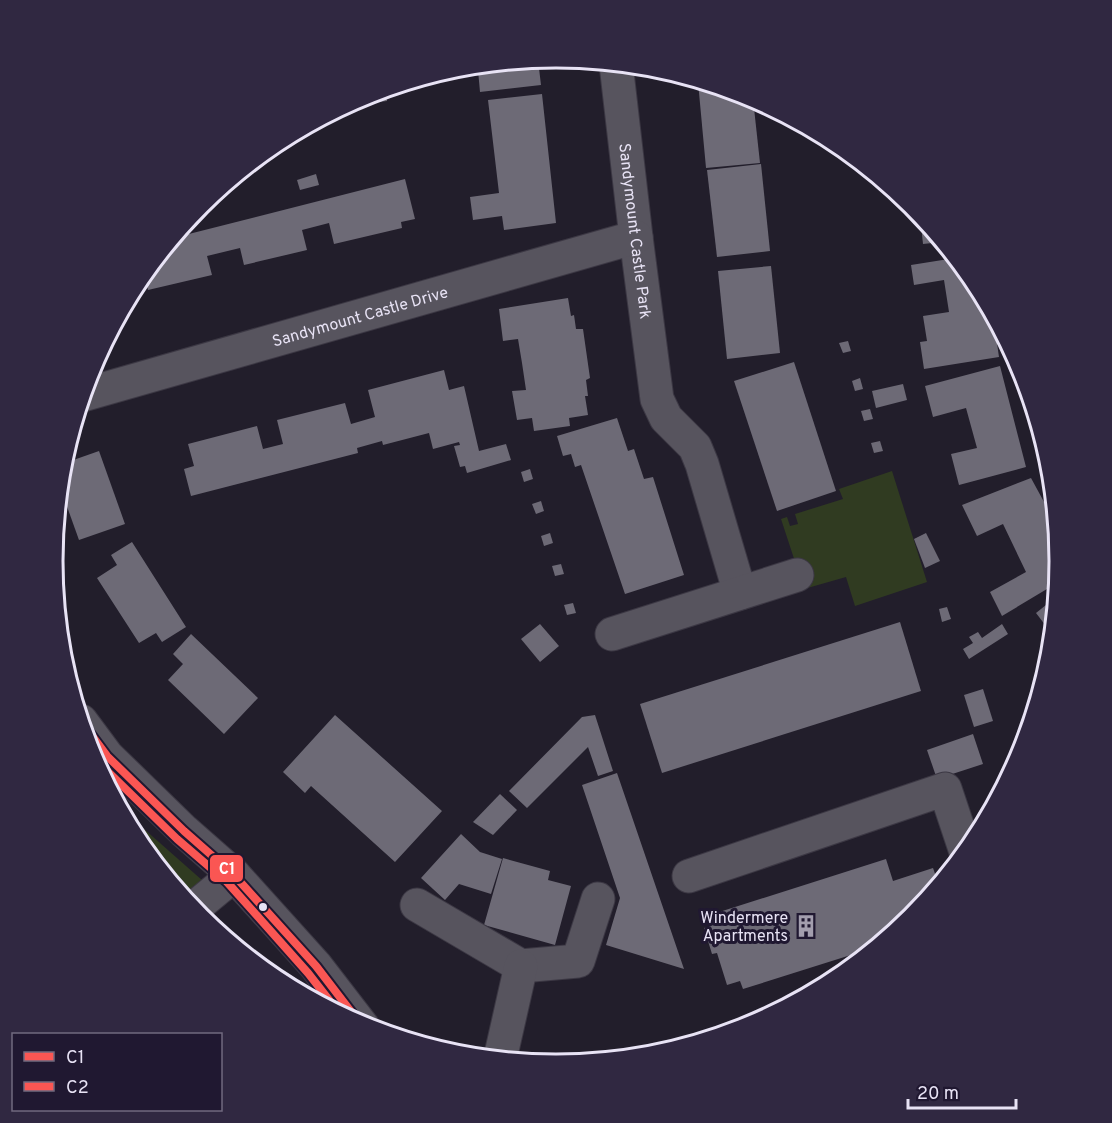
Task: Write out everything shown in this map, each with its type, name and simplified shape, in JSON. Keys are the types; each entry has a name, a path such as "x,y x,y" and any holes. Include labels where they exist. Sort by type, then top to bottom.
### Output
{"street":[{"name":"Sandymount Castle Park","path":"617,73 657,399 666,418 695,447 740,593"},
{"name":"Sandymount Castle Drive","path":"93,392 636,237"},
{"path":"612,634 797,575"},
{"path":"107,765 234,875 316,966 349,1009"},
{"path":"689,876 945,789 962,840"},
{"path":"200,903 234,875"},
{"path":"417,905 521,966 578,961 598,899"},
{"path":"502,1051 521,966"}],"green space":[{"path":"892,471 927,582 855,606 846,577 804,589 781,519 787,517 790,526 798,524 795,514 843,499 839,489"},
{"path":"140,825 203,881 190,892 165,862"}],"building":[{"path":"539,69 541,85 480,92 478,75"},
{"path":"699,90 754,110 760,163 706,168"},
{"path":"542,94 556,223 504,230 502,216 473,220 470,197 499,193 488,100"},
{"path":"761,164 770,251 717,257 707,170"},
{"path":"316,174 319,185 300,190 297,180"},
{"path":"405,179 415,219 401,222 402,228 334,244 329,223 302,230 307,250 244,265 240,248 207,256 212,275 148,290 147,286 186,235"},
{"path":"922,230 933,243 923,244"},
{"path":"946,259 983,315 997,340 999,357 924,369 920,342 927,341 923,316 949,312 944,280 914,285 911,265"},
{"path":"771,266 780,353 727,359 718,271"},
{"path":"568,298 576,329 583,329 590,378 586,380 588,396 585,396 588,415 569,418 570,426 534,431 532,418 517,420 512,391 526,390 522,363 518,339 503,341 499,309"},
{"path":"848,341 851,351 843,353 839,343"},
{"path":"794,362 836,491 777,511 734,381"},
{"path":"1000,366 1026,467 959,485 951,454 977,448 966,408 933,417 925,386"},
{"path":"444,370 449,390 464,386 479,451 506,444 511,460 467,473 465,466 460,467 454,446 460,445 459,442 433,449 429,433 383,445 382,441 357,448 358,453 191,496 184,469 194,466 188,444 257,426 263,449 283,444 277,420 345,403 351,424 375,417 368,390"},
{"path":"860,378 863,389 855,391 852,381"},
{"path":"903,384 907,400 876,408 872,391"},
{"path":"870,409 873,419 864,421 861,411"},
{"path":"617,418 628,451 634,449 644,479 653,477 684,575 625,594 581,465 575,467 571,454 563,456 557,436"},
{"path":"880,441 883,451 874,453 871,443"},
{"path":"99,451 125,524 79,540 66,505 73,460"},
{"path":"530,469 533,479 524,482 521,472"},
{"path":"1031,478 1046,505 1048,588 1002,616 990,592 1026,572 1003,524 977,536 962,505"},
{"path":"541,501 544,511 536,514 532,504"},
{"path":"550,533 553,543 544,546 541,536"},
{"path":"926,533 940,561 925,568 914,539"},
{"path":"132,542 186,627 162,642 156,633 139,643 97,578 117,565 111,555"},
{"path":"561,564 564,574 555,576 552,566"},
{"path":"573,603 576,613 567,615 564,605"},
{"path":"1047,604 1045,625 1036,613"},
{"path":"947,607 951,619 942,622 939,609"},
{"path":"900,622 921,691 662,773 640,704"},
{"path":"540,624 559,646 540,662 521,639"},
{"path":"1002,624 1008,634 969,659 963,649 973,643 969,637 978,632 982,638"},
{"path":"191,634 258,698 224,734 168,680 183,664 173,654"},
{"path":"983,689 993,721 974,727 964,695"},
{"path":"335,715 442,811 395,862 311,786 305,793 283,772"},
{"path":"595,715 613,771 598,776 588,747 527,808 509,791 582,717"},
{"path":"973,734 983,764 937,779 927,750"},
{"path":"617,773 684,969 606,945 620,898 582,785"},
{"path":"500,794 517,810 493,835 473,822"},
{"path":"461,834 480,852 502,859 491,894 459,884 445,900 421,878"},
{"path":"503,858 550,871 548,880 571,886 555,945 484,925"},
{"name":"Windermere Apartments","path":"886,859 893,881 933,868 936,876 905,910 855,954 743,989 740,981 727,985 717,953 712,954 704,928 716,924 713,914"}],"transit line":[{"name":"C1","path":"99,746 107,756 184,831 234,875 316,966 349,1009"},
{"name":"C2","path":"112,776 177,839 227,882 328,998"}],"place":[{"name":"Windermere Apartments","path":"806,926"}]}
